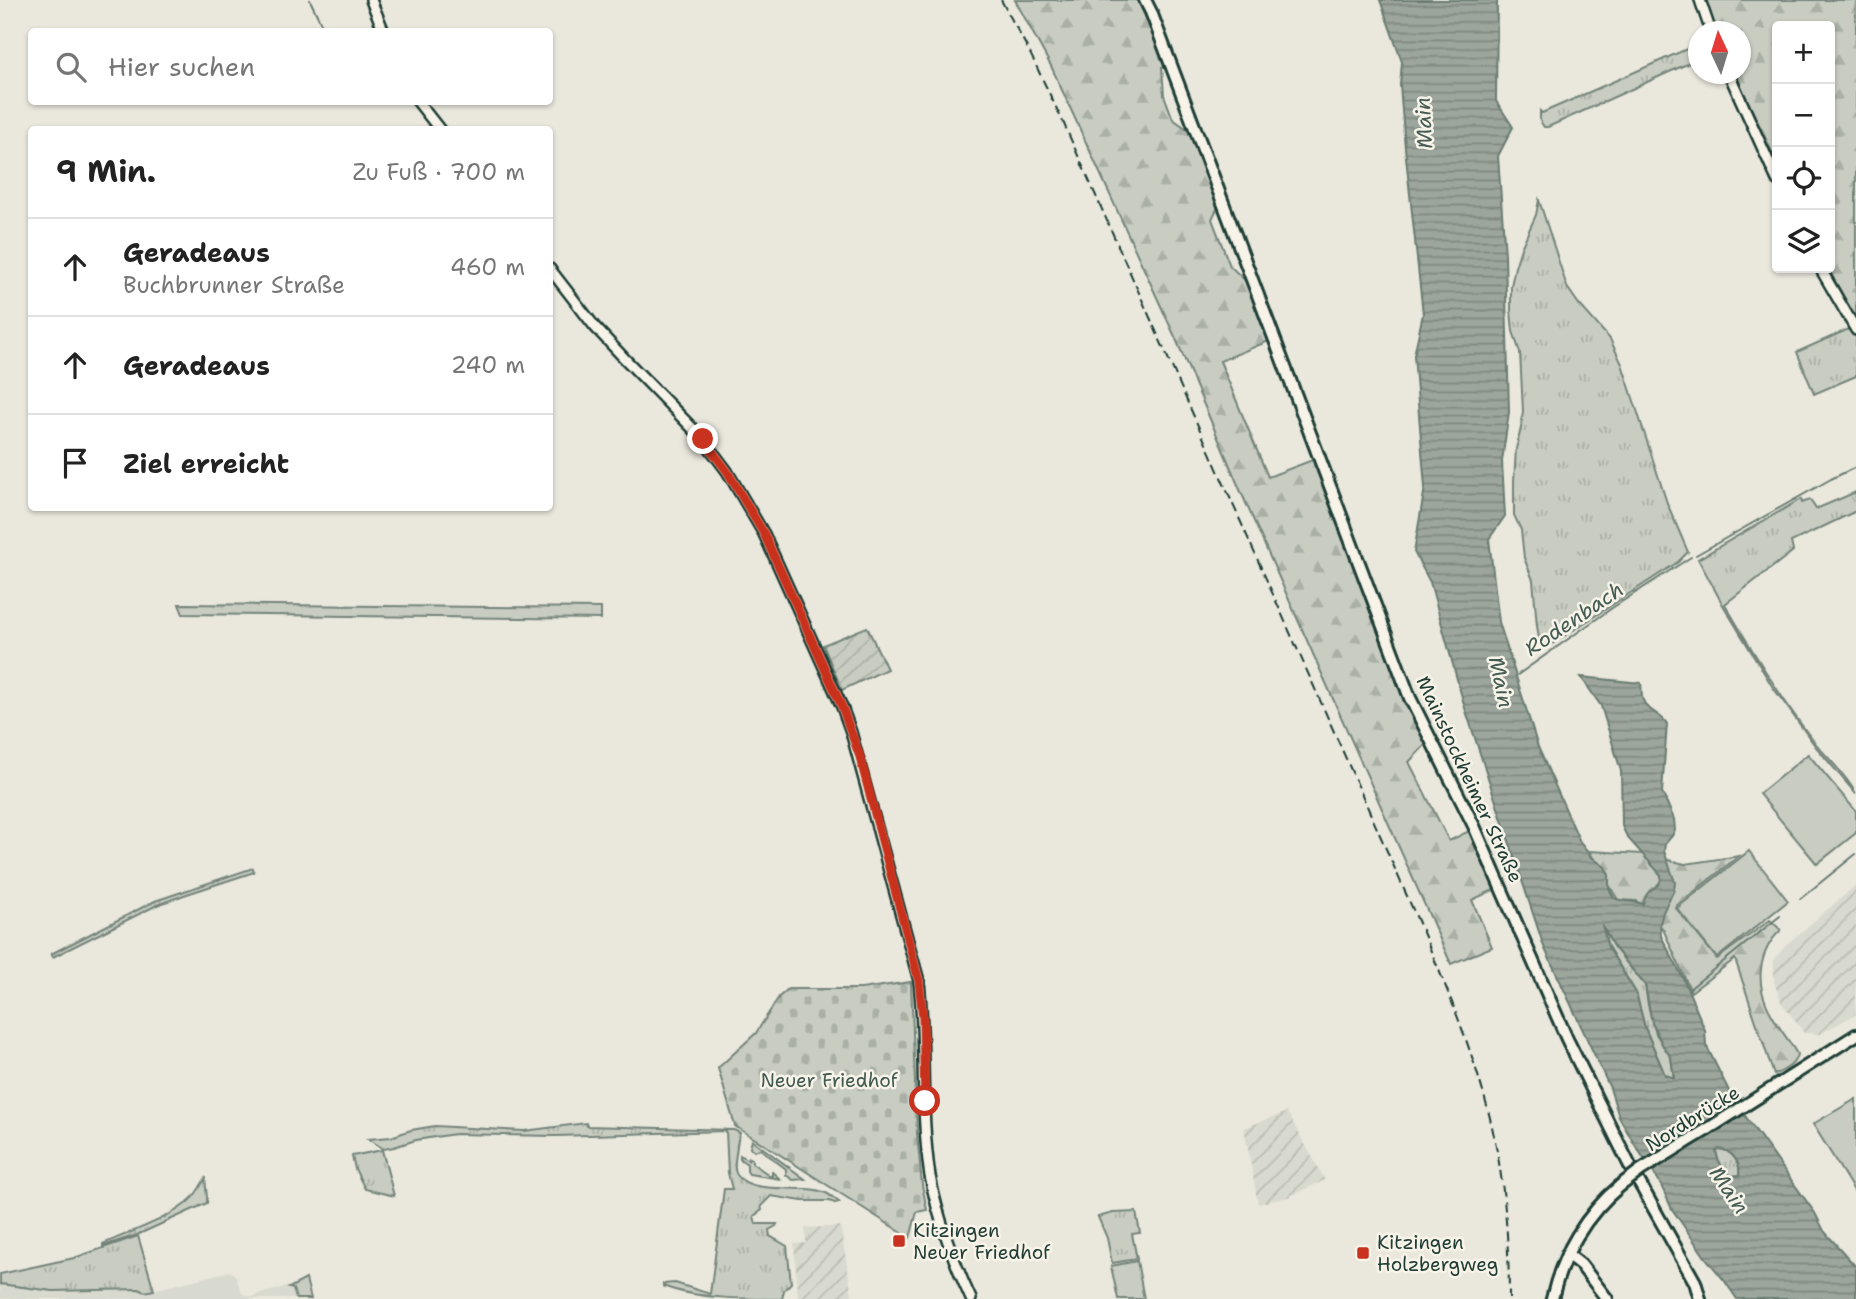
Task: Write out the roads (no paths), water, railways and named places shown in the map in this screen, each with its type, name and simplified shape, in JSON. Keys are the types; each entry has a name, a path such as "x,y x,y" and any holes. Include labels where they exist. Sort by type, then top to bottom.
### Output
{"main road":[{"name":"Mainstockheimer Straße","path":"1145,0 1410,698 1474,826 1567,1039 1631,1168 1695,1282 1700,1299"},
{"name":"Nordbrücke","path":"1552,1299 1567,1254 1591,1214 1605,1198 1641,1170 1856,1035"},
{"path":"1567,1254 1581,1265 1607,1299"}],"street":[{"path":"371,0 382,28"},
{"path":"1700,0 1707,21"},
{"path":"1734,84 1772,169"},
{"path":"420,105 437,126"},
{"path":"553,273 595,327 703,439 727,471 764,534 842,707 860,757 919,981 930,1177 944,1229 971,1299"},
{"path":"1823,273 1856,330"}],"water":[{"name":"Main","path":"1380,0 1497,0 1496,101 1513,127 1498,156 1505,255 1509,412 1502,461 1505,516 1489,539 1499,622 1538,747 1580,842 1590,856 1605,867 1609,875 1609,888 1617,899 1643,904 1649,891 1660,882 1661,875 1627,837 1622,826 1621,771 1601,706 1581,677 1641,683 1645,704 1667,724 1662,792 1674,819 1675,830 1665,844 1664,851 1675,882 1663,912 1661,936 1683,978 1705,1030 1706,1045 1733,1099 1815,1213 1824,1231 1856,1267 1856,1299 1737,1299 1672,1209 1659,1181 1619,1117 1610,1088 1544,947 1465,708 1430,582 1414,552 1425,487 1414,355 1423,314 1405,148 1400,85 1402,62","holes":["1602,925 1613,946 1645,985 1652,1023 1671,1057 1674,1078 1665,1075 1645,1028 1636,993 1608,947","1719,1149 1735,1158 1739,1175 1731,1176 1723,1168 1716,1151"]}],"waterway":[{"path":"310,0 323,28"},
{"name":"Rodenbach","path":"1696,555 1856,467"},
{"name":"Rodenbach","path":"1516,676 1612,608 1691,557"},
{"path":"1800,899 1856,854"},
{"path":"1688,990 1780,916"}],"railway":[{"path":"1001,0 1064,124 1449,994 1475,1065 1494,1137 1505,1206 1509,1299"}],"place":[{"name":"Kitzingen Neuer Friedhof","path":"899,1241"},
{"name":"Kitzingen Holzbergweg","path":"1363,1253"}],"park label":[{"name":"Neuer Friedhof","path":"829,1080"}]}
